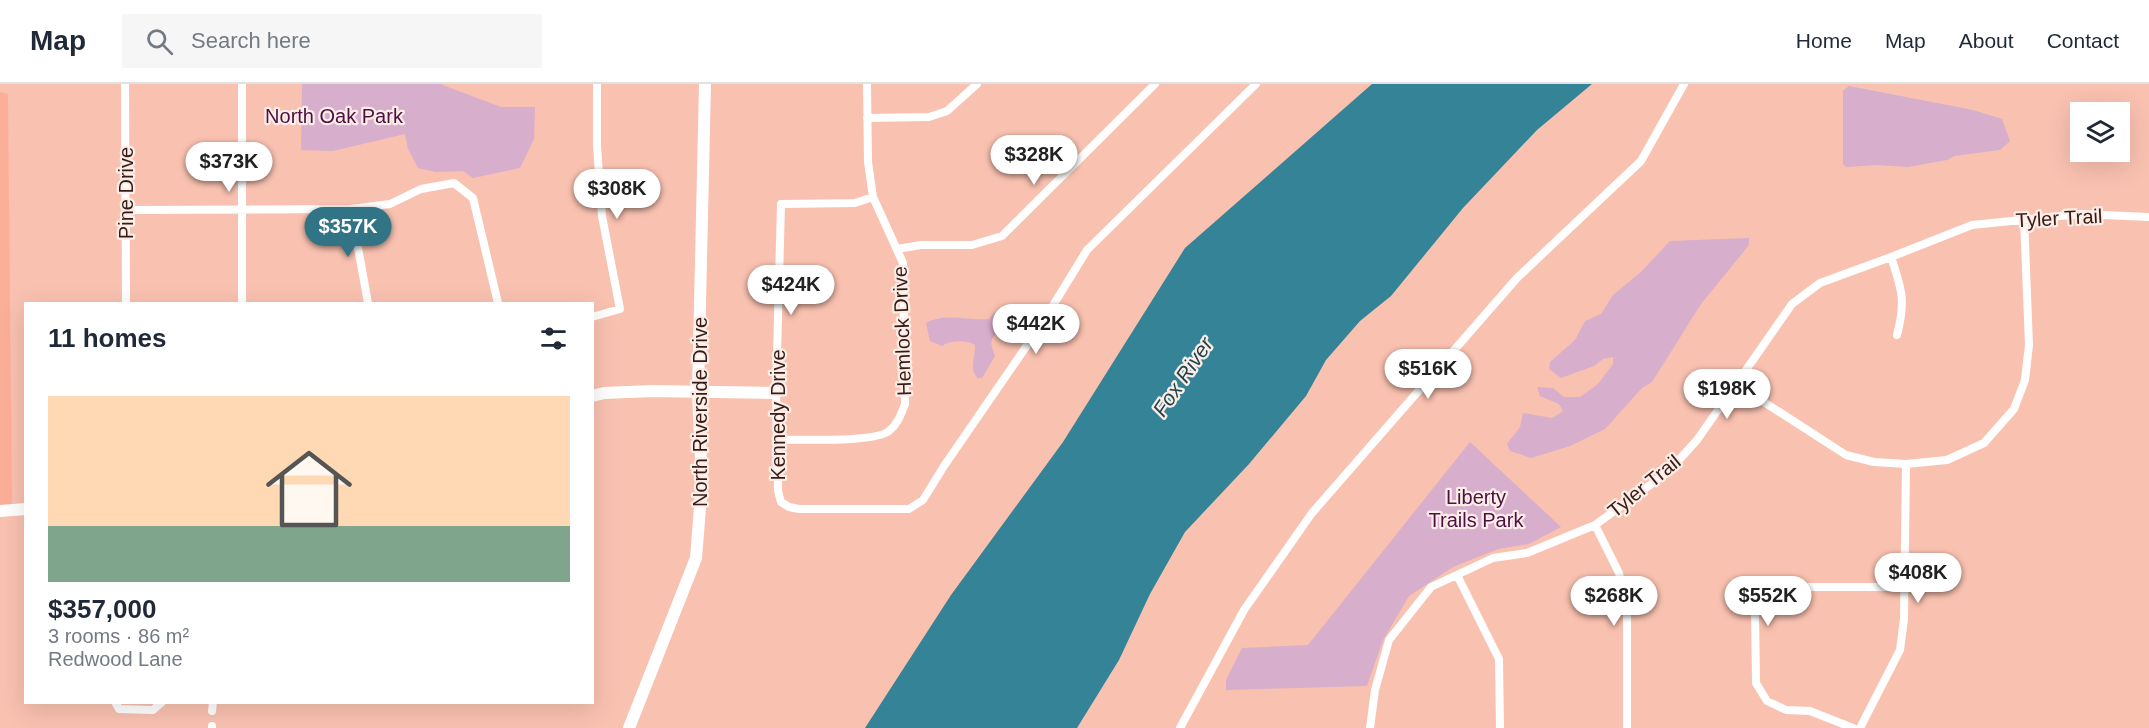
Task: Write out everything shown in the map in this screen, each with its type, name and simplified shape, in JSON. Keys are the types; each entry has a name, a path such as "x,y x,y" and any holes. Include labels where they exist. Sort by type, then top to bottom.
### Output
{"street":[{"name":"Pine Drive","path":"125,84 126,302"},
{"path":"242,84 242,302"},
{"path":"594,316 620,309 602,216 597,146 597,84"},
{"name":"North Riverside Drive","path":"629,728 696,558 702,482 698,392 705,84"},
{"name":"Hemlock Drive","path":"777,440 872,438 888,433 898,421 905,404 903,263 873,197 868,162 867,84"},
{"path":"867,118 929,117 947,111 977,84"},
{"path":"897,249 921,245 972,245 1002,236 1155,84"},
{"name":"Kennedy Drive","path":"873,197 855,203 781,204 776,393 778,491 781,502 799,509 909,509 923,500 1041,325 1087,250 1256,84"},
{"path":"1180,728 1244,610 1311,513 1517,278 1641,161 1684,84"},
{"path":"127,210 351,209 390,204 421,189 454,183 473,198 498,302"},
{"path":"351,209 368,302"},
{"name":"Tyler Trail","path":"1370,728 1375,690 1389,640 1431,587 1493,558 1527,553 1594,525 1668,472 1697,440 1792,304 1820,283 1972,225 2080,214 2149,217"},
{"path":"1736,384 1846,455 1874,462 1906,464 1947,460 1984,443 2014,409 2025,380 2029,345 2024,218"},
{"path":"1891,257 1903,293 1903,313 1897,335"},
{"path":"594,396 652,391 776,393"},
{"path":"1860,728 1900,650 1904,619 1906,464"},
{"path":"0,511 24,510"},
{"path":"1594,525 1619,573 1627,612 1627,728"},
{"path":"1457,575 1499,658 1500,728"},
{"path":"1853,728 1810,711 1786,710 1767,701 1756,683 1755,612 1770,595 1784,587 1905,587"},
{"path":"117,704 119,709 153,710 160,704"}],"shaded area":[{"path":"0,92 8,94 12,510 0,510"}],"green space":[{"name":"North Oak Park","path":"302,84 440,84 501,107 535,107 534,139 520,168 473,178 463,171 436,172 418,168 408,149 405,134 333,151 301,150"},
{"path":"1849,86 1973,110 2002,119 2010,141 2000,150 1954,156 1947,160 1908,167 1877,165 1846,167 1843,164 1843,91"},
{"path":"1749,238 1749,245 1701,304 1652,382 1642,388 1605,429 1570,446 1531,458 1510,451 1507,444 1520,427 1523,413 1552,418 1563,411 1559,404 1540,396 1537,387 1553,388 1564,397 1580,397 1598,384 1613,364 1613,357 1603,359 1594,366 1561,378 1549,369 1550,362 1575,340 1585,321 1601,314 1613,295 1641,272 1670,241"},
{"path":"1013,311 1020,313 1016,323 1010,331 996,334 992,339 991,344 995,356 982,378 978,378 973,371 975,345 958,341 942,346 930,341 926,323 933,320 949,317 989,319 994,313"},
{"name":"Liberty Trails Park","path":"1470,442 1561,527 1529,544 1498,549 1453,567 1409,596 1383,640 1367,686 1226,690 1226,680 1242,648 1308,645"}],"water":[{"name":"Fox River","path":"1372,84 1592,84 1537,130 1463,208 1391,296 1360,321 1326,360 1306,396 1249,464 1185,532 1150,594 1119,660 1077,728 865,728 951,595 1063,442 1185,248"}]}
